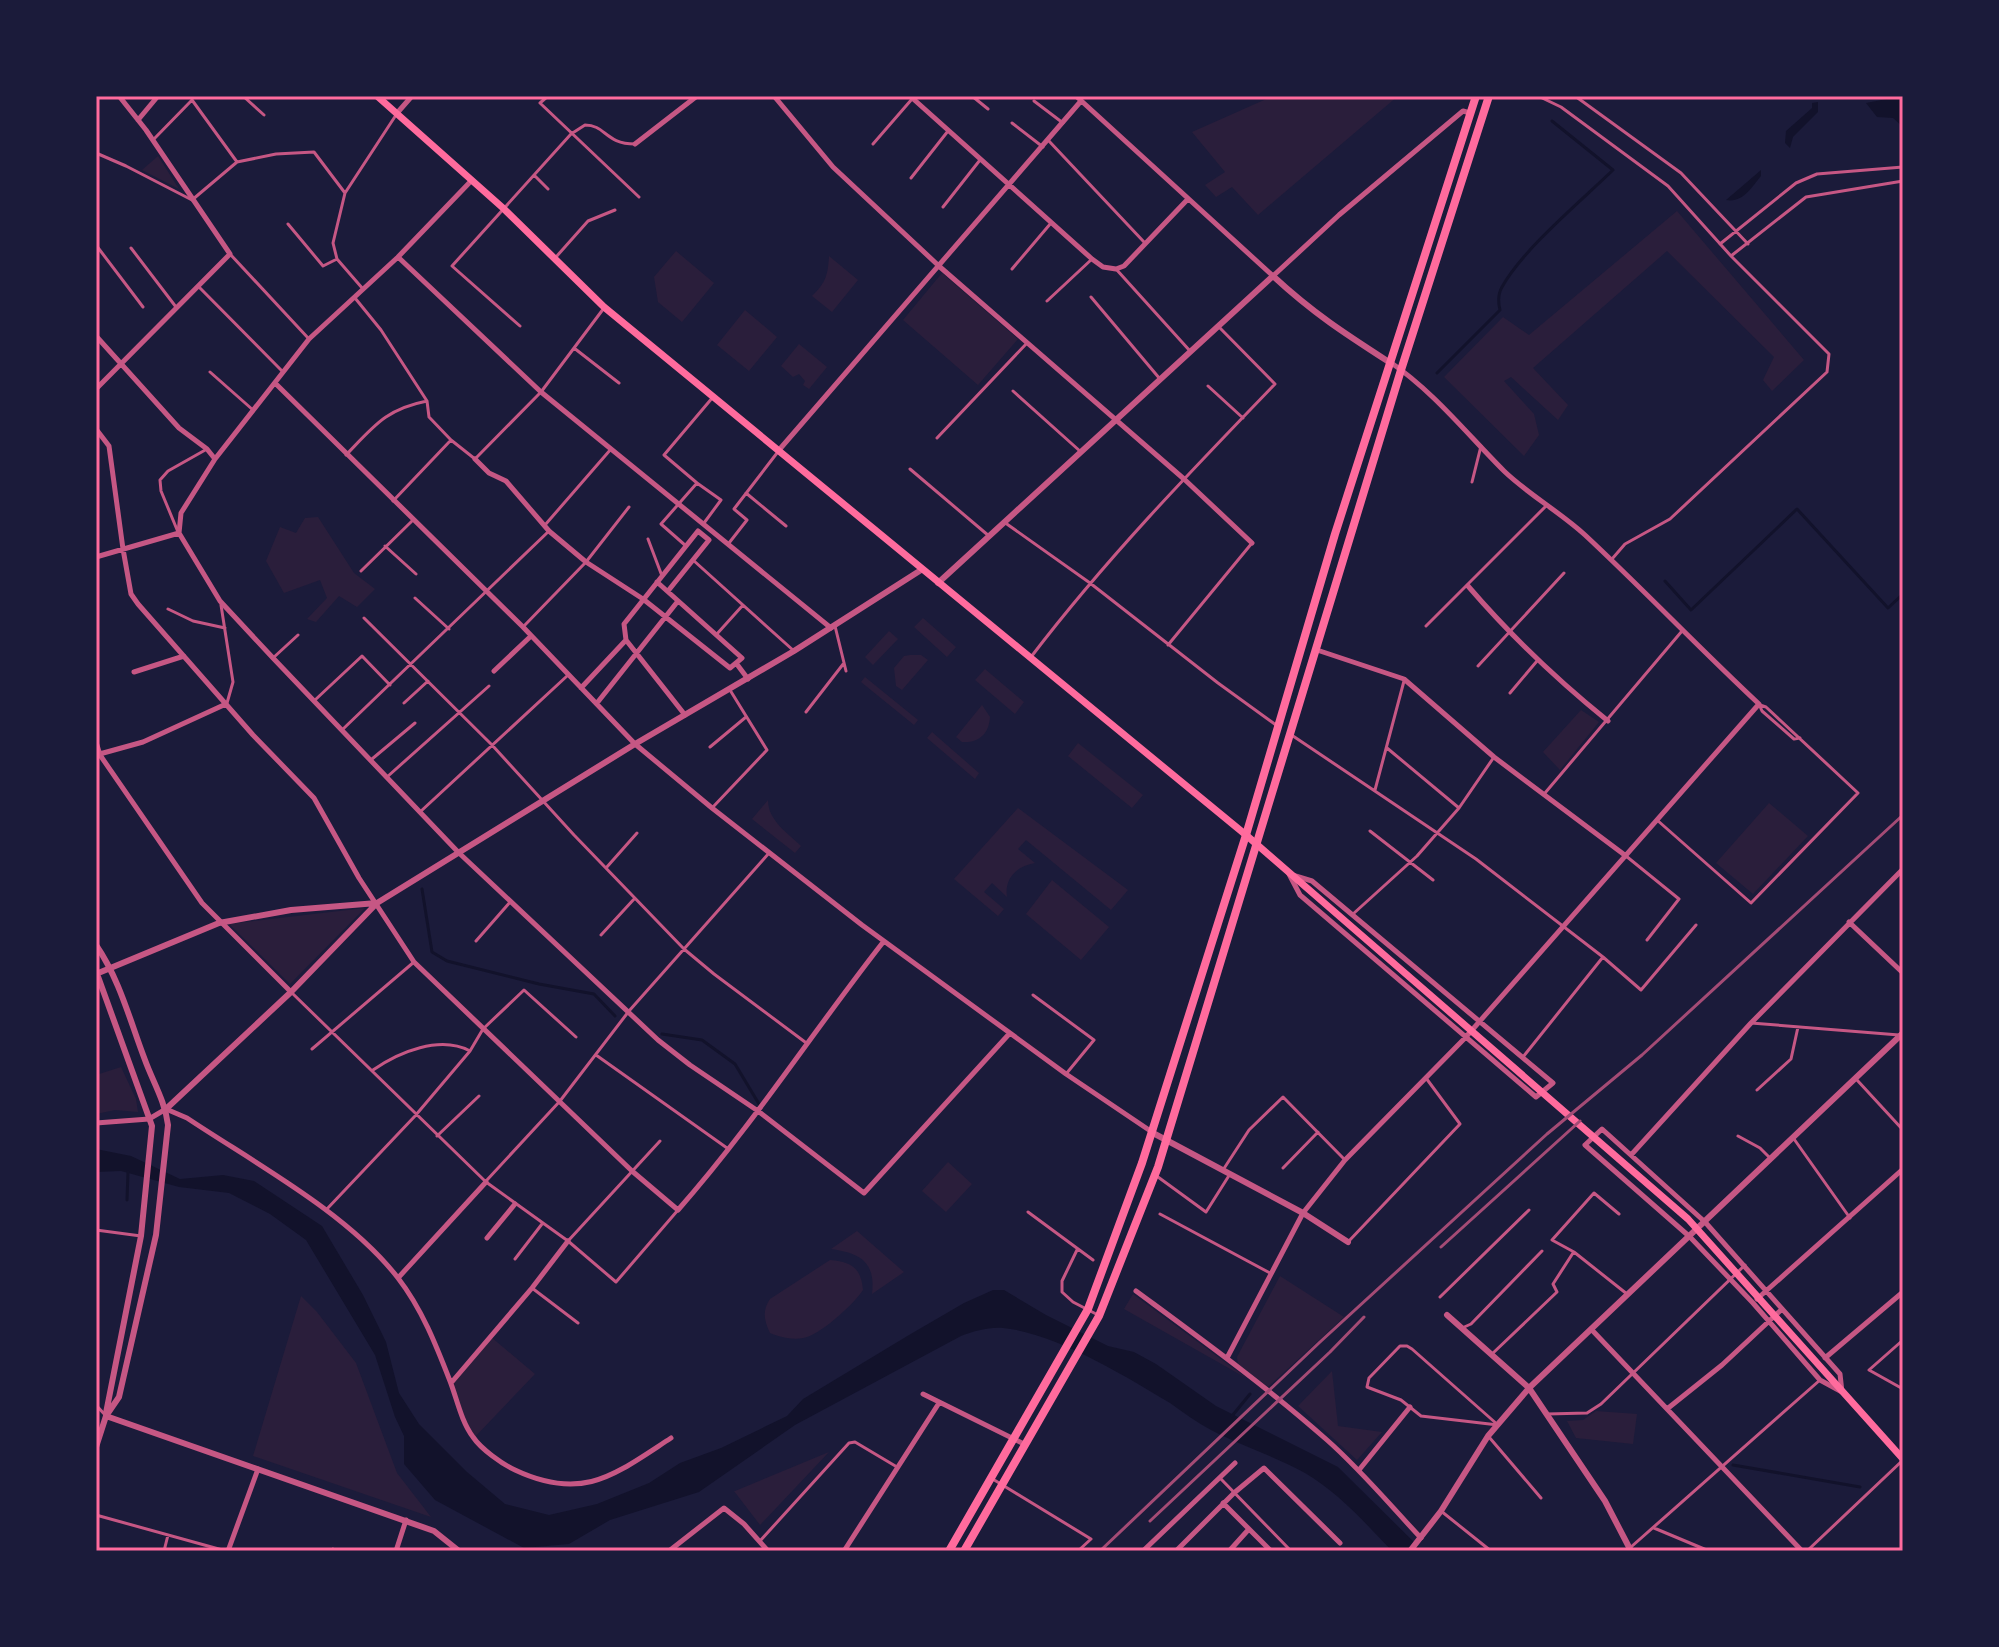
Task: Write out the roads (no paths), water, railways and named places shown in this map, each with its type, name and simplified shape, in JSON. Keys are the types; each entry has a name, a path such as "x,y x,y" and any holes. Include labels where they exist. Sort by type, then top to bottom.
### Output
{"main road":[{"path":"377,96 503,208 604,307 1246,835 1688,1219 1903,1460"},
{"path":"949,1551 1088,1309 1153,1133 1389,362 1476,96"},
{"path":"964,1551 1099,1316 1155,1175 1401,370 1489,96"}],"street":[{"path":"96,389 230,254 153,140 119,96"},
{"path":"138,120 158,96"},
{"path":"398,112 412,96"},
{"path":"635,144 697,96"},
{"path":"774,96 833,167 940,267 1184,479 1252,543"},
{"path":"911,97 1103,267 1116,269 1124,266 1187,200"},
{"path":"779,450 1043,147 1079,98 1306,307 1401,370 1506,473 1582,532 1759,704 1465,1038 1345,1160 1303,1213 1227,1358"},
{"path":"938,583 1349,206 1463,111 1471,113"},
{"path":"472,180 398,257 309,339 215,459 181,513 179,533 220,601 458,852 629,1011 690,1065 758,1111 864,1193 1010,1033"},
{"path":"398,257 541,392 833,627"},
{"path":"96,336 179,428 215,459"},
{"path":"275,383 523,627 635,744 712,808 884,941 1066,1074 1153,1133 1303,1213 1348,1242"},
{"path":"96,429 109,446 131,594 226,704 314,798 359,878 414,962 632,1171 678,1210 729,1149 805,1042 884,941"},
{"path":"475,459 489,473 506,481 547,528 586,562 667,616 730,668 742,658 678,601 659,579"},
{"path":"668,591 709,540 698,531 624,624 626,640 686,715"},
{"path":"96,557 179,533"},
{"path":"96,1123 151,1122 291,992 377,903 635,744 794,651 921,570"},
{"path":"1468,586 1537,661 1608,721"},
{"path":"597,703 678,601"},
{"path":"494,671 531,636"},
{"path":"581,688 626,640"},
{"path":"1317,650 1404,679 1494,757 1626,856"},
{"path":"134,672 184,656"},
{"path":"736,663 748,679"},
{"path":"98,755 143,742 226,704"},
{"path":"96,742 98,755 202,903 291,992"},
{"path":"1631,1155 1751,1023 1903,869"},
{"path":"1289,874 1312,881 1477,1023 1553,1083 1536,1097 1300,895 1289,874"},
{"path":"96,1447 106,1416 108,1393 141,1236 151,1122 97,973 219,923 291,910 377,903"},
{"path":"1849,922 1903,973"},
{"path":"96,945 112,968 146,1065 166,1109 168,1125 156,1235 119,1397 106,1416"},
{"path":"1410,1551 1441,1511 1488,1436 1529,1388 1902,1035"},
{"path":"166,1109 187,1118 326,1210 364,1240 398,1278 430,1332 473,1439 508,1467 546,1482 567,1486 588,1484 643,1458 671,1438"},
{"path":"1602,1129 1705,1222 1840,1374 1842,1392 1820,1380 1690,1237 1585,1145 1602,1129"},
{"path":"1753,1303 1903,1169"},
{"path":"398,1278 486,1182"},
{"path":"487,1238 515,1204"},
{"path":"451,1383 568,1241"},
{"path":"1136,1291 1227,1358 1326,1440 1359,1470 1421,1538"},
{"path":"1825,1358 1903,1292"},
{"path":"1667,1409 1722,1365 1782,1309"},
{"path":"1447,1315 1529,1388 1605,1501 1630,1550"},
{"path":"1591,1329 1805,1551"},
{"path":"923,1394 1026,1445"},
{"path":"844,1551 939,1403"},
{"path":"1359,1470 1410,1407"},
{"path":"106,1416 406,1520 434,1531 459,1551"},
{"path":"1143,1551 1235,1463"},
{"path":"1176,1551 1223,1503 1264,1468 1340,1543"},
{"path":"227,1551 258,1469"},
{"path":"1223,1503 1271,1551"},
{"path":"669,1551 724,1508 768,1551"},
{"path":"396,1551 406,1520"},
{"path":"1231,1549 1249,1529"}],"lane":[{"path":"243,96 264,115"},
{"path":"548,96 540,103 639,197"},
{"path":"972,96 988,109"},
{"path":"1538,96 1561,107 1668,186 1731,256 1829,354 1827,372 1670,519 1625,544 1611,560"},
{"path":"1575,96 1681,173 1748,244"},
{"path":"873,144 911,97"},
{"path":"153,140 192,100 237,162"},
{"path":"1034,101 1063,123"},
{"path":"363,289 337,259 333,243 345,193 398,112"},
{"path":"1012,123 1043,147"},
{"path":"520,326 452,266 571,134 590,124 617,144 635,144"},
{"path":"911,178 948,131"},
{"path":"1048,140 1146,244"},
{"path":"96,153 192,200 237,162 276,154 314,152 345,193"},
{"path":"943,207 980,160"},
{"path":"1720,244 1796,183 1817,174 1903,167"},
{"path":"534,175 548,189"},
{"path":"1731,256 1806,197 1903,181"},
{"path":"554,260 588,221 615,210"},
{"path":"1012,269 1051,223"},
{"path":"288,224 323,266 337,259"},
{"path":"96,245 143,307"},
{"path":"131,248 176,307"},
{"path":"230,254 309,339"},
{"path":"1047,301 1092,259"},
{"path":"1116,269 1190,351"},
{"path":"198,286 283,372"},
{"path":"1091,297 1160,379"},
{"path":"355,298 387,338 427,401 429,417 475,459 541,392 604,307"},
{"path":"1031,657 1090,583 1275,384 1218,326"},
{"path":"937,438 1027,343"},
{"path":"574,348 619,383"},
{"path":"210,372 253,410"},
{"path":"1208,386 1243,418"},
{"path":"1013,391 1081,452"},
{"path":"704,523 721,500 664,455 713,397"},
{"path":"346,455 383,417 427,401"},
{"path":"393,501 451,440"},
{"path":"1472,482 1481,446"},
{"path":"179,533 161,491 160,480 168,471 207,449"},
{"path":"342,730 486,593 547,528 611,449"},
{"path":"729,544 747,520 734,509 779,450"},
{"path":"910,469 989,536"},
{"path":"686,546 661,524 697,483"},
{"path":"746,493 786,526"},
{"path":"1426,626 1547,505"},
{"path":"523,627 586,562 629,507"},
{"path":"361,571 412,520"},
{"path":"1004,522 1090,583 1277,726"},
{"path":"648,539 659,579"},
{"path":"1168,645 1252,543"},
{"path":"385,546 416,574"},
{"path":"693,560 794,651"},
{"path":"1478,666 1564,573"},
{"path":"415,598 449,629"},
{"path":"220,601 233,682 226,704"},
{"path":"716,635 743,605"},
{"path":"168,609 193,621 225,628"},
{"path":"364,618 492,745 684,949 805,1042"},
{"path":"833,627 846,671"},
{"path":"1543,796 1682,631"},
{"path":"273,658 298,635"},
{"path":"315,700 362,656 390,685"},
{"path":"1510,693 1537,661"},
{"path":"806,712 844,663"},
{"path":"420,812 569,675"},
{"path":"1375,790 1404,679"},
{"path":"404,703 428,681"},
{"path":"387,777 489,686"},
{"path":"712,808 767,750 730,690"},
{"path":"1657,820 1751,903 1858,793 1766,707 1759,704"},
{"path":"710,747 746,717"},
{"path":"371,760 415,723"},
{"path":"1289,734 1438,832 1562,925 1641,990 1696,925"},
{"path":"1387,748 1459,808"},
{"path":"1352,915 1409,860 1417,856 1459,808 1494,757"},
{"path":"1370,831 1433,880"},
{"path":"606,868 637,833"},
{"path":"486,1182 560,1101 629,1011 769,853"},
{"path":"1626,856 1679,899 1647,940"},
{"path":"601,935 635,898"},
{"path":"476,941 511,901"},
{"path":"1522,1057 1603,957"},
{"path":"312,1049 414,962"},
{"path":"326,1210 415,1116 470,1051 483,1029 524,990 576,1037"},
{"path":"291,992 486,1182 568,1241 616,1282 678,1210"},
{"path":"1033,995 1094,1040 1066,1074"},
{"path":"1751,1023 1902,1035"},
{"path":"1757,1090 1791,1059 1798,1027"},
{"path":"373,1070 390,1058 432,1046 459,1045 470,1051"},
{"path":"596,1055 729,1149"},
{"path":"1348,1242 1460,1124 1425,1077"},
{"path":"1857,1080 1903,1130"},
{"path":"437,1136 479,1096"},
{"path":"1155,1175 1206,1212 1249,1130 1283,1097 1345,1160"},
{"path":"1283,1168 1318,1132"},
{"path":"1738,1136 1760,1148 1772,1160"},
{"path":"1794,1139 1850,1218"},
{"path":"568,1241 660,1141"},
{"path":"1619,1214 1594,1193 1552,1240 1574,1252 1628,1295"},
{"path":"1440,1297 1529,1210"},
{"path":"1028,1212 1093,1260"},
{"path":"1160,1214 1272,1274"},
{"path":"515,1259 542,1224"},
{"path":"96,1230 141,1236"},
{"path":"1077,1250 1062,1281 1062,1292 1073,1302 1099,1316"},
{"path":"1462,1328 1471,1324 1542,1251"},
{"path":"1492,1354 1557,1292 1553,1284 1574,1252"},
{"path":"1547,1414 1587,1413 1601,1404 1745,1265"},
{"path":"532,1288 578,1323"},
{"path":"1903,1340 1869,1370 1903,1389"},
{"path":"1404,1346 1436,1368 1498,1425 1421,1416 1401,1400 1367,1387 1369,1378 1404,1346"},
{"path":"1630,1550 1820,1380"},
{"path":"96,1405 106,1416"},
{"path":"1488,1436 1541,1498"},
{"path":"760,1541 849,1443 855,1442 897,1467"},
{"path":"1805,1551 1903,1460"},
{"path":"991,1478 1091,1539 1078,1551"},
{"path":"1220,1478 1291,1551"},
{"path":"1441,1511 1491,1551"},
{"path":"96,1515 227,1551"},
{"path":"1654,1528 1709,1551"},
{"path":"164,1551 168,1535"},
{"path":"1901,1551 1903,1542"}],"waterway":[{"path":"1437,373 1500,310 1501,290 1524,257 1613,170 1552,121"},
{"path":"1665,581 1691,610 1797,509 1888,608 1903,594"},
{"path":"422,889 432,952 447,961 594,994 615,1016"},
{"path":"662,1034 702,1040 735,1064 759,1104"},
{"path":"127,1200 128,1172"},
{"path":"1232,1416 1250,1394"},
{"path":"1733,1465 1860,1487"}],"railway":[{"path":"1100,1551 1320,1342 1547,1134 1642,1055 1903,815"},
{"path":"1441,1247 1580,1121"},
{"path":"1150,1521 1364,1317"}]}
